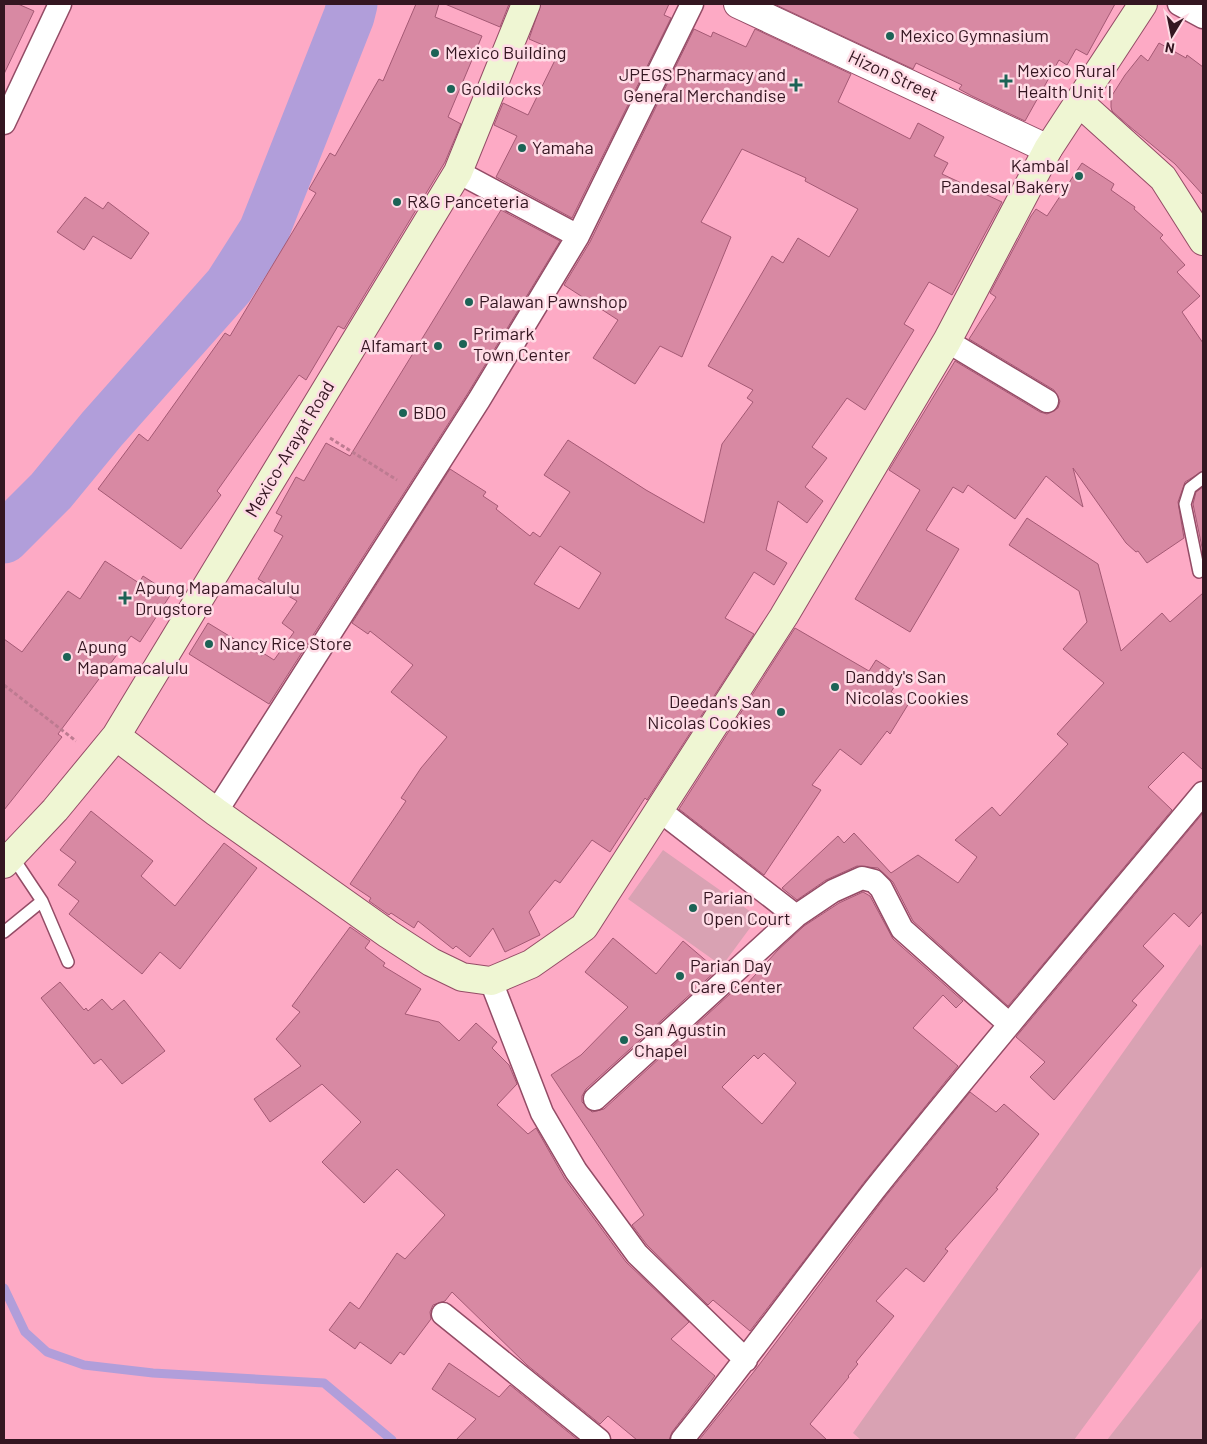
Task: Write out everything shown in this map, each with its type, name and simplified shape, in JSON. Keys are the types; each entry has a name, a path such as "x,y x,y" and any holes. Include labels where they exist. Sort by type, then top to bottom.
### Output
{"main road":[{"name":"Mexico-Arayat Road","path":"8,860 56,810 116,736 458,172 526,4"},
{"path":"116,736 216,812 431,962 462,977 491,981 531,964 584,927 784,616 947,341 1048,149 1080,103 1143,4"},
{"path":"1080,103 1163,178 1203,241"}],"street":[{"path":"4,123 60,4"},
{"path":"216,812 419,494 578,236 692,4"},
{"name":"Hizon Street","path":"738,4 1048,149"},
{"path":"1179,4 1203,16"},
{"path":"458,172 578,236"},
{"path":"947,341 1047,401"},
{"path":"682,1440 746,1360 874,1190 1009,1024 1203,793"},
{"path":"659,810 796,916"},
{"path":"596,1100 796,916 833,891 862,878 874,881 882,888 902,929 1009,1024"},
{"path":"491,981 542,1113 576,1171 636,1254 746,1360"},
{"path":"443,1314 599,1440"}],"lane":[{"path":"1198,572 1185,504 1190,488 1203,478"},
{"path":"8,860 42,902 68,962"},
{"path":"4,932 42,902"}],"path":[{"path":"306,423 419,494"},
{"path":"4,685 98,757"}],"shaded area":[{"name":"Parian Open Court","path":"663,850 758,917 722,966 628,899"},
{"path":"1200,944 1203,948 1203,1265 1074,1440 861,1440 853,1433"},
{"path":"1203,1317 1203,1440 1107,1440"}],"building":[{"path":"4,4 18,4 34,11 4,74"},
{"path":"416,4 439,4 435,17 482,36 448,117 461,124 445,162 344,329 338,326 306,380 299,375 217,491 221,495 181,549 98,489 139,434 148,441 225,333 230,336 316,193 309,189 330,153 335,156 379,79 383,81"},
{"path":"445,4 509,4 500,27"},
{"path":"541,4 669,4 664,15 671,18 572,218 496,177 517,136 494,125 503,103 528,115 559,52 529,39"},
{"path":"774,4 1115,4 1087,55 1076,49 1067,65 1059,60 1025,121 972,96 959,89 962,85 916,63 913,69"},
{"path":"694,29 711,37 713,32 746,47 755,29 851,74 838,102 910,139 918,123 944,137 934,156 948,163 942,174 1002,202 952,295 929,282 904,324 914,330 865,410 847,398 812,447 827,458 805,487 823,501 807,523 778,501 766,550 787,563 774,585 754,572 725,618 754,634 647,800 645,798 610,852 592,840 560,883 555,880 529,912 540,935 505,952 493,928 470,957 456,946 453,949 418,921 414,928 391,913 389,915 369,901 371,898 350,884 406,801 401,798 421,768 447,737 391,692 413,665 370,631 368,634 352,623 450,469 486,492 483,496 498,506 496,509 530,536 533,532 540,537 570,492 544,475 568,440 646,490 704,523 722,444 753,402 747,398 753,390 708,366 772,256 783,263 798,238 829,257 858,209 805,181 806,178 742,149 701,222 731,237 682,357 660,346 635,384 593,358 618,320 564,285 590,242","holes":["560,546 601,573 579,609 534,584"]},
{"path":"1159,43 1186,58 1187,55 1203,67 1203,195 1175,164 1112,111 1111,97 1125,75 1141,55 1148,61"},
{"path":"1082,163 1114,184 1111,190 1135,207 1134,209 1163,235 1160,238 1185,265 1177,272 1200,296 1182,312 1203,343 1203,471 1185,482 1178,502 1184,538 1147,563 1138,551 1136,552 1126,543 1073,468 1083,507 1046,476 1015,519 968,485 963,493 953,487 926,530 959,549 910,632 855,599 920,490 889,470 955,361 1040,412 1047,414 1058,408 1060,401 1054,390 969,339 996,297 990,293 1031,216 1036,209 1047,216"},
{"path":"85,197 103,209 108,202 149,233 131,259 93,236 84,250 57,232"},
{"path":"501,210 560,241 468,393 269,704 189,654 208,623 262,656 263,653 274,660 294,632 282,623 297,601 258,579 283,536 274,531 282,516 276,513 296,477 304,481 326,443 350,456"},
{"path":"1203,487 1203,552 1193,504 1196,492"},
{"path":"1027,518 1098,564 1121,651 1162,613 1170,622 1203,593 1203,770 1183,752 1148,787 1172,810 1008,1006 913,921 893,882 878,868 857,866 826,880 797,900 782,888 838,836 844,843 854,833 891,873 918,855 958,883 977,857 955,840 992,807 1000,816 1068,744 1057,734 1104,683 1063,649 1087,622 1079,591 1009,545"},
{"path":"105,561 139,583 143,576 171,594 140,642 131,636 58,734 62,737 4,810 4,639 22,652 68,591 80,599"},
{"path":"795,628 869,671 876,660 901,676 891,692 909,703 890,734 887,731 861,765 840,749 812,785 821,790 764,875 679,809"},
{"path":"91,811 153,861 141,876 175,906 224,843 257,868 180,969 160,952 142,974 69,914 79,901 58,885 76,862 60,850"},
{"path":"1203,813 1203,911 1189,927 1174,913 1143,946 1164,966 1132,1001 1137,1005 1054,1100 1030,1077 1045,1062 1016,1037"},
{"path":"863,892 870,896 893,939 963,1001 956,1008 943,995 913,1028 958,1066 865,1181 750,1331 713,1300 708,1305 647,1245 632,1225 644,1215 551,1075 581,1055 628,1007 585,972 613,938 656,974 683,941 717,970 586,1089 582,1096 582,1102 592,1112 604,1109 742,983 745,986 778,950 804,926 839,903","holes":["764,1053 796,1083 762,1124 722,1087 754,1055 758,1059"]},
{"path":"350,927 370,941 365,948 385,963 383,966 421,989 405,1014 439,1022 459,1041 476,1023 497,1042 492,1048 509,1065 517,1084 497,1105 528,1134 536,1128 565,1179 626,1262 689,1322 671,1339 715,1376 672,1432 669,1440 637,1440 608,1416 600,1424 527,1365 452,1292 445,1301 433,1305 430,1312 431,1319 404,1355 400,1352 391,1364 360,1342 355,1349 329,1330 350,1302 359,1309 397,1253 405,1259 445,1215 397,1169 364,1203 322,1162 361,1122 322,1084 270,1122 254,1099 301,1066 276,1039 300,1012 292,1006"},
{"path":"60,982 84,1010 86,1008 88,1011 102,999 112,1010 124,1000 165,1051 122,1084 101,1059 94,1064 41,998"},
{"path":"970,1092 996,1112 1004,1104 1039,1134 996,1188 998,1189 945,1249 948,1251 924,1282 906,1268 876,1301 894,1316 856,1362 858,1364 849,1377 810,1424 827,1440 699,1440 756,1369 885,1197"},
{"path":"449,1363 499,1397 510,1385 578,1440 456,1440 476,1419 432,1389"}],"waterway":[{"path":"4,538 51,491 102,429 229,286 264,231 349,16 352,4"},
{"path":"4,1288 25,1332 47,1352 84,1365 153,1373 324,1383 392,1440"}],"place":[{"name":"Mexico Gymnasium","path":"890,36"},
{"name":"Mexico Building","path":"435,53"},
{"name":"Mexico Rural Health Unit I","path":"1006,81"},
{"name":"JPEGS Pharmacy and General Merchandise","path":"796,85"},
{"name":"Goldilocks","path":"451,89"},
{"name":"Yamaha","path":"522,148"},
{"name":"Kambal Pandesal Bakery","path":"1079,176"},
{"name":"R&G Panceteria","path":"397,202"},
{"name":"Palawan Pawnshop","path":"469,302"},
{"name":"Primark Town Center","path":"463,344"},
{"name":"Alfamart","path":"438,346"},
{"name":"BDO","path":"403,413"},
{"name":"Apung Mapamacalulu Drugstore","path":"125,598"},
{"name":"Nancy Rice Store","path":"209,644"},
{"name":"Apung Mapamacalulu","path":"67,657"},
{"name":"Danddy's San Nicolas Cookies","path":"835,687"},
{"name":"Deedan's San Nicolas Cookies","path":"781,712"},
{"name":"Parian Open Court","path":"693,908"},
{"name":"Parian Day Care Center","path":"680,976"},
{"name":"San Agustin Chapel","path":"624,1040"}]}
